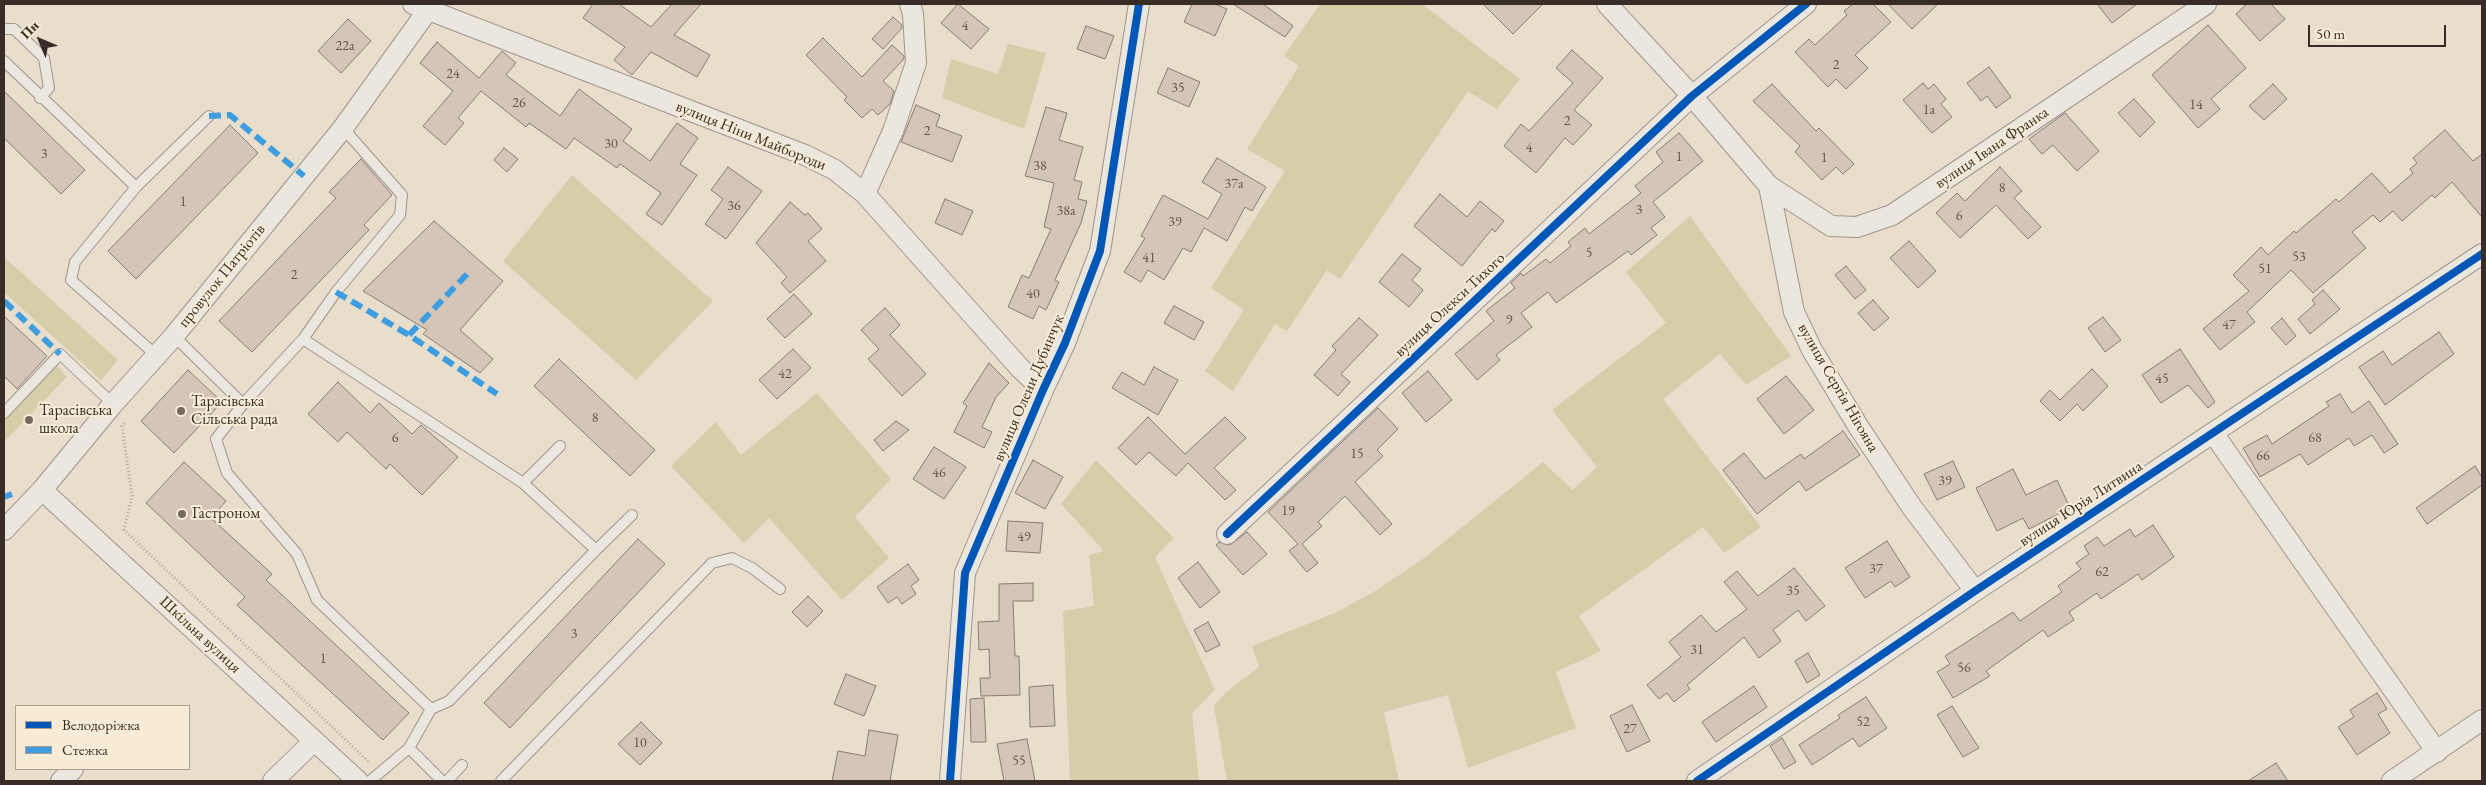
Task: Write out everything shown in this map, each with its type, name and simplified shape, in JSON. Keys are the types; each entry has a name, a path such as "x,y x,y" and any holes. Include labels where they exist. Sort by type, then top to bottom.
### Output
{"street":[{"path":"865,194 893,131 916,63 910,4"},
{"name":"вулиця Олени Дубинчук","path":"950,781 965,573 1042,390 1065,343 1100,251 1139,4"},
{"name":"вулиця Сергія Нігояна","path":"1607,4 1692,96 1769,186 1794,312 1812,350 1858,426 1911,506 1975,591"},
{"path":"1692,96 1806,4"},
{"name":"вулиця Івана Франка","path":"1769,186 1831,226 1857,227 1892,215 2206,4"},
{"name":"вулиця Ніни Майбороди","path":"420,7 805,155 835,170 865,194 1019,367 1042,390"},
{"name":"провулок Патріотів","path":"4,530 42,490 113,404 174,336 343,128 420,7"},
{"name":"вулиця Олекси Тихого","path":"1227,534 1692,96"},
{"name":"вулиця Юрія Литвина","path":"1697,781 1975,591 2482,254"},
{"path":"2213,433 2437,752"},
{"name":"Шкільна вулиця","path":"42,490 358,781"},
{"path":"2392,781 2482,720"},
{"path":"273,781 314,741"},
{"path":"61,781 72,770"}],"lane":[{"path":"4,29 14,29 44,58 48,88 40,98"},
{"path":"4,61 40,98 136,187"},
{"path":"156,355 71,280 75,262 136,187 208,116"},
{"path":"343,128 402,196 400,215 336,292 303,339 243,404 216,440 227,474 296,554 317,600 431,709"},
{"path":"174,336 243,404"},
{"path":"303,339 523,483 596,550"},
{"path":"4,413 60,354 113,404"},
{"path":"523,483 560,446"},
{"path":"370,781 409,748 431,709 449,701 632,515"},
{"path":"501,781 612,664 712,564 732,558 752,568 780,588"},
{"path":"409,748 442,781"},
{"path":"447,781 462,765"}],"path":[{"path":"128,419 122,426 132,496 124,530 380,772"}],"shaded area":[{"path":"1320,4 1422,4 1520,79 1497,109 1468,91 1340,279 1327,270 1287,331 1275,324 1233,391 1205,371 1244,310 1211,288 1285,171 1247,149 1299,66 1284,56"},
{"path":"1008,44 1046,53 1024,129 942,98 951,59 998,74"},
{"path":"572,175 713,301 636,380 503,261"},
{"path":"1690,216 1791,356 1746,385 1720,354 1663,399 1761,527 1724,553 1703,527 1579,616 1601,651 1556,672 1576,728 1468,768 1448,695 1384,712 1399,781 1227,781 1214,706 1225,693 1259,667 1252,646 1335,613 1377,590 1423,559 1543,462 1573,490 1597,467 1552,410 1666,323 1626,272"},
{"path":"4,257 118,360 101,380 4,292"},
{"path":"57,365 67,377 4,442 4,419"},
{"path":"817,393 891,479 855,517 889,558 842,600 769,518 744,543 671,466 716,422 741,455"},
{"path":"1096,460 1174,538 1155,557 1215,690 1192,713 1199,781 1070,781 1063,611 1094,606 1089,555 1104,551 1061,504"}],"building":[{"path":"593,4 619,4 651,27 672,4 701,4 674,35 710,55 697,77 651,52 632,75 614,60 625,47 583,18"},
{"path":"958,4 989,29 971,49 941,23"},
{"path":"1192,4 1215,4 1227,9 1215,36 1184,22"},
{"path":"1233,4 1263,4 1293,26 1285,37"},
{"path":"1483,4 1543,4 1513,34"},
{"path":"1853,4 1873,4 1891,22 1855,55 1868,68 1846,89 1836,79 1828,87 1795,52 1809,39 1815,45 1847,15 1844,11"},
{"path":"1888,4 1938,4 1912,29"},
{"path":"2097,4 2137,4 2112,23"},
{"path":"2247,4 2271,4 2285,19 2260,41 2236,14"},
{"path":"893,17 902,25 902,28 883,49 872,39"},
{"path":"348,19 371,41 341,73 318,51"},
{"path":"2208,25 2246,68 2211,99 2220,109 2198,128 2152,75"},
{"path":"1086,26 1114,36 1105,59 1077,49"},
{"path":"823,38 862,77 892,45 904,56 904,59 883,81 894,91 890,104 878,115 872,109 862,118 844,100 847,97 806,55"},
{"path":"437,42 479,78 502,51 516,63 506,75 560,116 579,89 632,129 623,141 650,161 677,123 698,138 680,164 697,175 662,225 646,214 661,193 620,164 617,168 574,138 566,149 529,123 526,127 481,91 458,118 464,123 445,145 423,126 453,91 420,63"},
{"path":"1572,50 1603,78 1574,110 1592,125 1573,145 1565,138 1536,173 1504,146 1521,124 1529,131 1573,83 1556,68"},
{"path":"1989,67 2011,97 1996,108 1987,96 1981,101 1967,83"},
{"path":"1168,68 1200,82 1189,107 1157,93"},
{"path":"1923,83 1928,89 1934,84 1946,99 1941,104 1952,117 1932,133 1903,100"},
{"path":"1772,84 1816,131 1819,128 1854,164 1843,174 1836,167 1822,180 1795,152 1800,146 1753,101"},
{"path":"2273,84 2287,99 2264,120 2249,106"},
{"path":"4,91 85,170 61,194 4,138"},
{"path":"2134,99 2155,122 2140,137 2118,113"},
{"path":"916,105 940,115 936,126 962,136 952,162 901,142"},
{"path":"1046,107 1067,113 1059,140 1083,147 1074,180 1082,182 1078,199 1087,201 1081,223 1055,280 1059,282 1046,310 1039,306 1033,319 1008,307 1022,275 1029,278 1051,229 1044,227 1054,183 1025,176"},
{"path":"2065,113 2099,151 2077,171 2053,145 2042,154 2029,139"},
{"path":"230,125 258,153 136,279 108,251"},
{"path":"2445,130 2473,161 2482,154 2482,217 2452,182 2435,198 2432,195 2402,221 2393,211 2380,222 2373,215 2352,232 2366,248 2313,293 2291,270 2247,312 2255,322 2220,350 2203,329 2249,291 2233,275 2261,247 2268,255 2294,231 2296,233 2336,199 2339,202 2372,173 2390,193 2413,173 2410,169 2417,163 2413,158"},
{"path":"1679,133 1703,161 1653,202 1665,217 1651,228 1657,235 1631,255 1628,251 1556,303 1548,292 1521,313 1532,327 1496,355 1500,360 1477,380 1455,354 1494,321 1486,311 1515,288 1511,283 1521,273 1523,276 1546,259 1550,263 1571,246 1568,242 1585,228 1589,234 1641,193 1635,186 1663,162 1656,152"},
{"path":"504,148 518,159 507,172 494,160"},
{"path":"1217,158 1266,187 1252,211 1245,207 1227,241 1204,228 1191,252 1183,248 1164,280 1148,270 1141,282 1124,272 1145,238 1141,236 1163,195 1208,219 1222,194 1202,182"},
{"path":"361,159 392,195 364,225 369,230 252,352 219,321 336,198 329,192"},
{"path":"728,167 762,191 726,239 705,224 723,199 711,190"},
{"path":"2000,167 2022,191 2014,198 2041,227 2028,239 1996,205 1960,238 1936,213 1957,193 1965,201"},
{"path":"1440,194 1467,217 1480,201 1504,221 1495,232 1492,229 1462,266 1414,226"},
{"path":"945,199 973,211 962,235 935,223"},
{"path":"790,202 805,215 808,213 822,229 808,241 826,261 790,293 781,283 787,277 756,243"},
{"path":"434,221 503,281 460,330 493,359 480,373 423,334 427,330 363,291"},
{"path":"1909,241 1936,271 1918,288 1890,258"},
{"path":"1402,254 1421,269 1412,280 1423,290 1409,307 1379,282"},
{"path":"1846,266 1866,290 1855,299 1835,275"},
{"path":"2323,290 2340,309 2310,334 2298,319 2315,304 2312,300"},
{"path":"794,294 812,314 785,338 767,319"},
{"path":"1873,300 1889,318 1874,331 1858,313"},
{"path":"1174,306 1204,322 1194,340 1164,323"},
{"path":"885,308 900,325 890,335 926,374 902,396 868,359 879,349 861,330"},
{"path":"4,316 47,356 17,389 4,376"},
{"path":"2103,317 2121,340 2105,352 2088,328"},
{"path":"1359,318 1378,335 1341,374 1350,382 1338,396 1314,375 1336,350 1332,346"},
{"path":"2282,318 2296,336 2286,345 2271,328"},
{"path":"2439,332 2454,354 2385,405 2359,367 2383,351 2392,365"},
{"path":"793,349 811,368 777,399 759,380"},
{"path":"2180,349 2215,402 2208,408 2188,385 2161,403 2142,375"},
{"path":"559,359 655,450 630,476 534,386"},
{"path":"989,363 1009,383 996,397 982,427 992,432 984,448 954,432 967,406 963,403"},
{"path":"1154,367 1178,380 1158,415 1112,388 1122,372 1144,385"},
{"path":"2092,369 2108,386 2083,411 2077,404 2060,421 2040,401 2050,390 2060,400"},
{"name":"Тарасівська Сільська рада","path":"188,370 222,402 174,453 141,421"},
{"path":"1428,371 1452,400 1426,422 1402,393"},
{"path":"1786,376 1814,410 1784,434 1757,399"},
{"path":"338,382 370,413 379,403 412,434 421,425 458,457 422,495 390,464 386,469 347,432 338,442 308,414"},
{"path":"2340,394 2352,413 2369,401 2398,444 2384,453 2372,435 2354,446 2349,438 2308,465 2300,454 2260,477 2243,448 2267,435 2272,444 2329,406 2326,402"},
{"path":"1378,408 1398,429 1377,450 1383,456 1355,482 1392,524 1380,535 1345,496 1318,522 1322,526 1302,544 1318,563 1307,572 1289,551 1298,544 1268,512"},
{"path":"1148,417 1185,454 1225,417 1246,438 1214,468 1236,490 1225,500 1188,463 1176,476 1149,452 1136,465 1118,448"},
{"path":"896,421 909,430 883,451 874,440"},
{"path":"1843,431 1860,455 1806,491 1799,481 1757,514 1723,470 1744,453 1765,479 1801,454 1804,459"},
{"path":"934,447 966,467 944,499 913,479"},
{"path":"1033,460 1063,477 1045,509 1015,493"},
{"path":"1953,461 1965,487 1937,500 1924,474"},
{"path":"184,462 226,501 211,518 272,574 266,580 409,713 383,740 237,605 245,597 146,503"},
{"path":"2475,466 2482,477 2482,485 2427,524 2416,508"},
{"path":"2013,469 2026,495 2057,480 2070,508 2029,529 2023,518 1997,531 1976,488"},
{"path":"1008,521 1043,523 1040,553 1006,551"},
{"path":"2153,525 2174,557 2142,580 2138,574 2101,599 2097,593 2069,612 2074,620 2048,637 2043,630 1986,671 1990,676 1953,698 1937,672 1950,664 1945,656 2013,612 2020,621 2062,592 2058,586 2081,569 2076,563 2089,554 2084,546 2097,537 2104,546 2130,529 2135,537"},
{"path":"1247,532 1267,554 1243,575 1216,545 1219,542 1230,545"},
{"path":"638,539 665,564 510,728 484,703"},
{"path":"1887,541 1910,577 1895,587 1891,581 1865,598 1845,568"},
{"path":"1198,562 1220,592 1200,608 1178,578"},
{"path":"908,564 919,580 911,586 916,594 902,604 897,597 888,603 877,587"},
{"path":"1794,568 1825,606 1806,621 1798,610 1773,630 1781,641 1759,658 1744,637 1687,685 1690,689 1674,702 1667,693 1659,699 1647,685 1681,657 1669,642 1701,615 1716,632 1747,609 1724,582 1737,571 1758,596"},
{"path":"1033,583 1033,601 1013,601 1015,656 1019,656 1020,695 981,696 980,678 990,678 989,649 979,650 978,622 999,621 999,584"},
{"path":"808,596 823,611 807,627 792,612"},
{"path":"1208,622 1220,645 1206,652 1194,630"},
{"path":"1808,653 1820,675 1807,683 1795,661"},
{"path":"846,674 876,686 864,716 834,704"},
{"path":"1053,685 1055,726 1030,727 1029,687"},
{"path":"1754,686 1767,707 1716,742 1702,722"},
{"path":"2377,693 2387,709 2378,714 2390,733 2357,755 2338,727 2354,717 2350,710"},
{"path":"1866,697 1887,728 1859,747 1853,738 1812,765 1799,745 1840,718 1838,715"},
{"path":"984,698 986,742 971,742 970,699"},
{"path":"1632,705 1650,741 1627,752 1610,716"},
{"path":"1952,706 1979,748 1963,757 1937,715"},
{"path":"641,722 662,743 640,765 618,744"},
{"path":"869,730 898,735 890,781 832,781 838,751 865,756"},
{"path":"1782,738 1796,762 1784,769 1770,746"},
{"path":"1027,739 1035,781 1004,781 997,744"},
{"path":"2276,763 2288,781 2248,781"}],"marked path":[{"path":"209,116 230,115 304,176"},
{"path":"409,335 471,270"},
{"path":"336,292 409,335 497,394"},
{"path":"4,301 60,354"},
{"path":"4,497 12,494"}],"cycle path":[{"path":"950,781 965,573 1065,343 1100,251 1139,4"},
{"path":"1227,534 1692,96 1806,4"},
{"path":"1697,781 1975,591 2482,254"}],"place":[{"name":"Тарасівська Сільська рада","path":"181,411"},
{"name":"Тарасівська школа","path":"29,420"},
{"name":"Гастроном","path":"182,514"}]}
